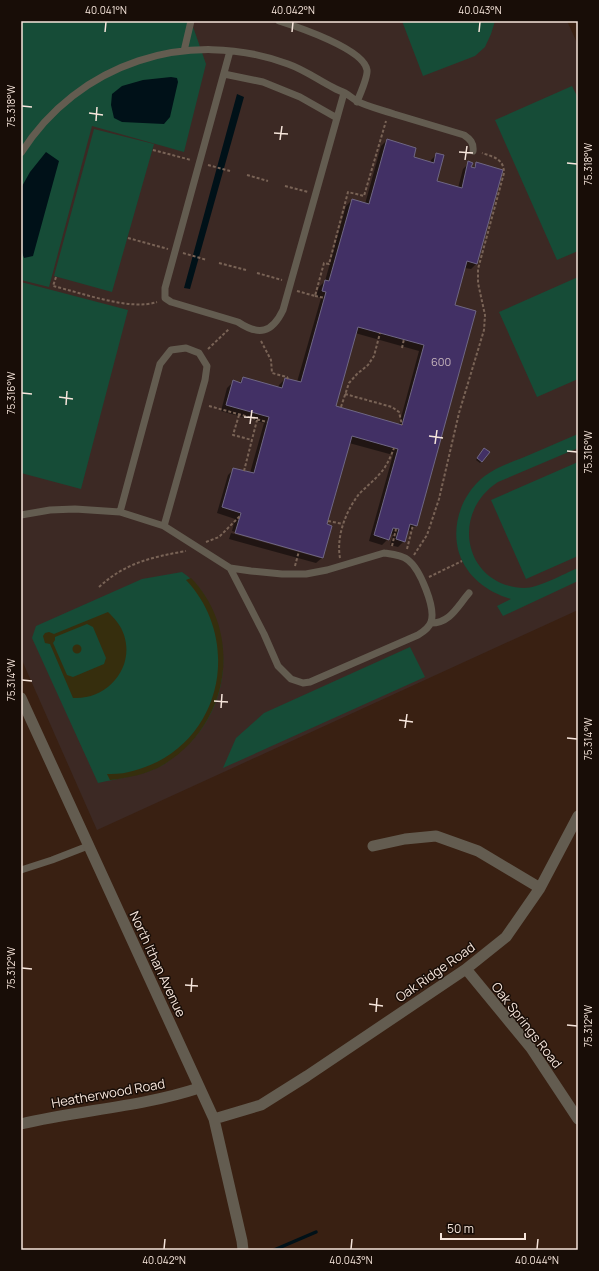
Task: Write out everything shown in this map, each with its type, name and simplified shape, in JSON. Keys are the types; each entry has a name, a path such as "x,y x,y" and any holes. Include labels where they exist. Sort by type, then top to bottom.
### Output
{"street":[{"name":"North Ithan Avenue","path":"21,698 214,1120 243,1250"},
{"name":"Oak Ridge Road","path":"214,1120 261,1105 313,1072 466,969 506,937 540,888 578,816"},
{"path":"373,846 405,839 436,836 478,851 540,888"},
{"name":"Oak Springs Road","path":"466,969 530,1048 578,1118"},
{"name":"Heatherwood Road","path":"21,1124 43,1118 138,1103 177,1095 199,1088"}],"lane":[{"path":"184,51 191,21"},
{"path":"279,21 304,28 355,53 366,63 368,72 357,102"},
{"path":"21,153 32,136 52,114 73,95 100,77 129,63 159,55 184,51 214,49 265,57 289,64 313,75 357,102 464,135 471,140 474,147 473,151"},
{"path":"230,51 165,288 165,298 171,302 238,322 247,328 258,331 270,328 278,320 283,310 344,93"},
{"path":"224,74 263,82 300,97 337,118"},
{"path":"120,512 160,364 171,350 186,348 199,353 207,366 205,380 164,526"},
{"path":"21,515 50,510 75,509 120,512 164,526 230,568 282,574 306,574 327,570 377,554 392,554 408,559 421,579 432,605 431,623 418,635 310,682 303,683 291,679 278,666 264,634 230,568"},
{"path":"431,623 440,623 447,620 469,593"},
{"path":"21,870 88,846"}],"path":[{"path":"315,296 324,263 329,264 348,192 364,196 386,120"},
{"path":"153,150 192,160"},
{"path":"414,555 427,535 440,499 459,413 484,330 485,315 478,283 478,269 504,173 504,167 500,161 493,156 473,151"},
{"path":"208,165 230,171"},
{"path":"247,175 268,181"},
{"path":"285,186 308,192"},
{"path":"128,238 169,250"},
{"path":"182,253 207,260"},
{"path":"219,263 246,270"},
{"path":"257,273 283,280"},
{"path":"56,277 54,286 125,304 149,305 159,301"},
{"path":"296,291 325,298"},
{"path":"208,349 229,329"},
{"path":"341,407 349,383 368,365 374,356 380,333"},
{"path":"402,348 404,339"},
{"path":"261,341 271,360 272,373 287,377 288,379"},
{"path":"345,394 392,407 399,412 402,425"},
{"path":"209,406 268,422"},
{"path":"239,415 233,435 252,440"},
{"path":"244,471 257,420"},
{"path":"340,559 338,548 343,524 349,509 359,495 383,470 389,461 394,448"},
{"path":"206,542 219,537 240,516"},
{"path":"328,521 343,524"},
{"path":"406,551 413,525"},
{"path":"392,547 396,528"},
{"path":"99,587 127,566 187,550"},
{"path":"294,567 299,551"},
{"path":"428,577 462,561"}],"shaded area":[{"path":"21,21 567,21 578,45 578,610 97,830 21,658"},
{"path":"171,77 177,78 178,82 170,117 164,124 122,122 114,118 111,105 112,94 122,86 143,80"},
{"path":"237,94 244,97 190,289 184,288"},
{"path":"46,152 59,161 33,256 24,258 21,250 21,188 30,172"}],"green space":[{"path":"21,21 191,21 206,64 184,152 92,126 49,287 21,280"},
{"path":"402,21 495,21 485,47 475,56 423,76"},
{"path":"572,86 578,98 578,251 557,260 495,120"},
{"path":"94,129 154,144 112,292 54,276"},
{"path":"578,277 578,379 537,397 499,312"},
{"path":"21,282 128,310 81,489 21,473"},
{"path":"578,434 578,448 498,482 483,496 473,512 469,529 470,546 477,562 488,575 504,584 524,588 537,586 578,568 578,581 503,616 497,606 511,599 486,588 479,582 467,569 459,553 456,533 457,522 463,503 474,486 495,469"},
{"path":"578,462 578,556 526,579 491,500"},
{"path":"182,572 197,585 204,595 213,612 220,631 223,651 223,670 220,689 214,708 204,725 192,740 165,764 147,772 98,783 32,638 36,626 142,579"},
{"path":"410,647 425,677 223,768 236,738 264,713"}],"sand":[{"path":"191,578 208,601 219,625 223,651 222,678 215,703 203,727 185,748 163,765 151,771 137,775 110,780 107,774 133,771 145,767 157,762 180,746 198,727 210,704 217,678 218,653 213,627 203,602 186,580"},
{"path":"108,612 115,619 124,635 126,647 122,670 107,688 97,694 73,698 50,644 45,643 43,636 45,633 49,632 54,634","holes":["87,624 93,627 106,658 104,664 73,677 67,675 53,643 55,637"]},
{"path":"77,644 82,649 77,654 72,649"}],"building":[{"path":"387,139 416,148 414,157 434,163 436,153 444,155 437,181 462,188 468,161 473,163 471,167 475,168 476,162 503,170 477,264 467,261 455,305 476,311 417,526 410,524 405,542 396,539 399,529 393,528 389,540 374,535 398,449 352,436 327,524 332,526 323,558 235,533 241,513 222,507 233,468 254,473 269,417 226,405 233,380 241,383 243,377 282,388 285,378 301,382 326,292 322,291 325,280 329,281 352,199 369,204","holes":["358,327 424,345 402,425 336,406"]},
{"path":"484,448 490,452 482,462 477,458"}],"waterway":[{"path":"274,1250 316,1232"}]}
